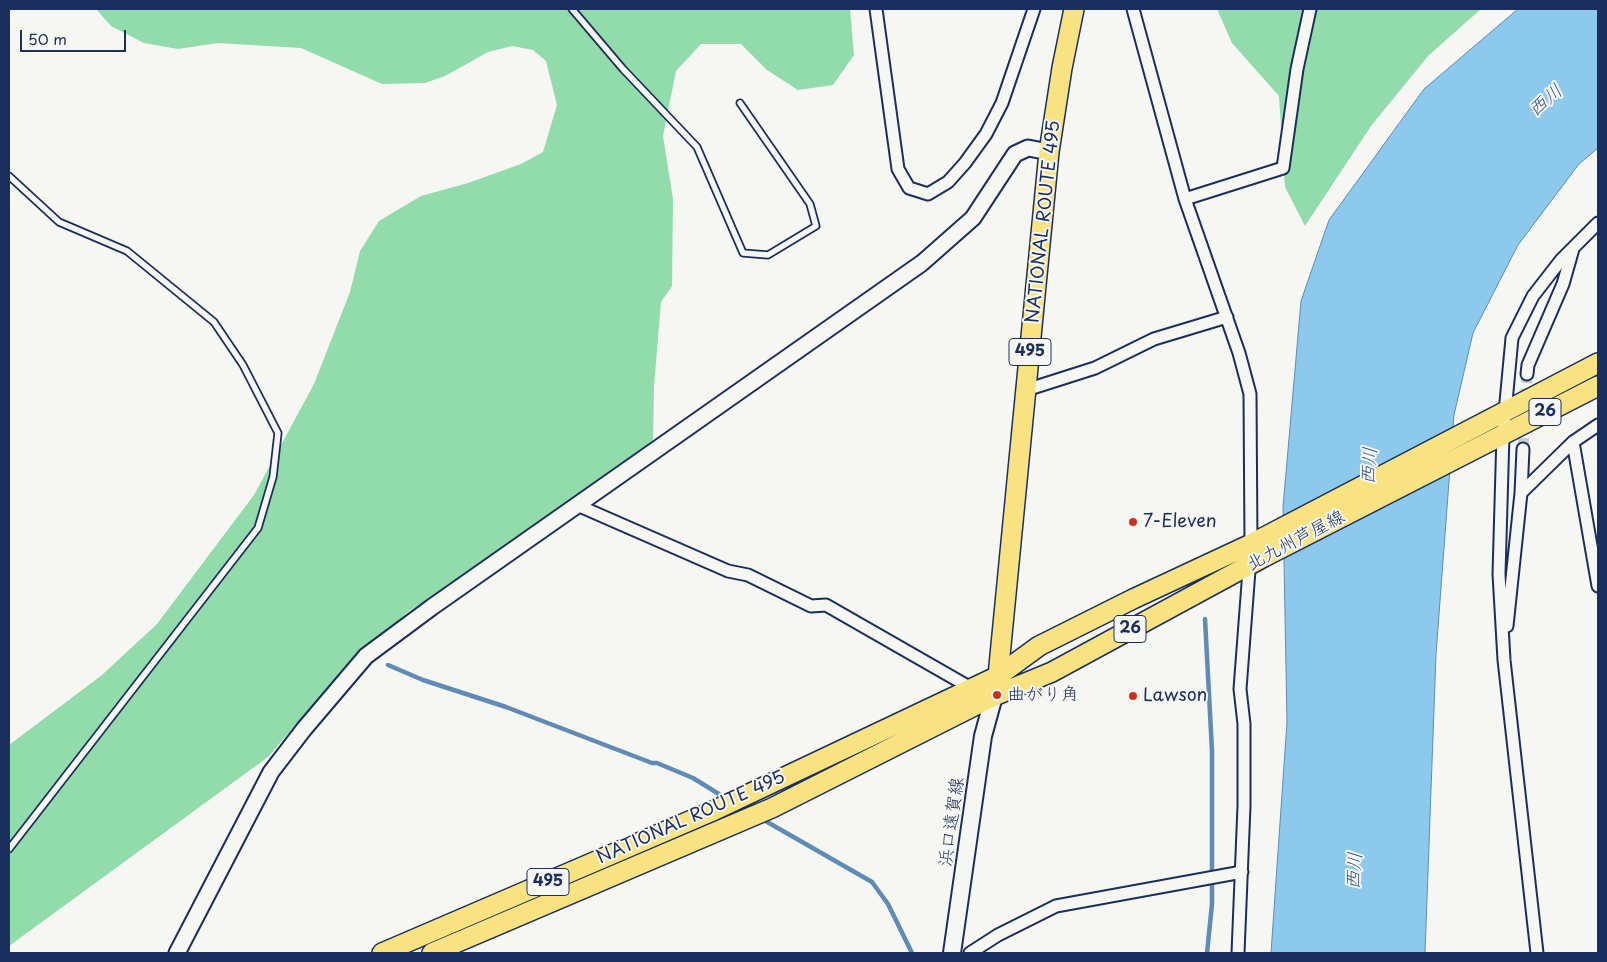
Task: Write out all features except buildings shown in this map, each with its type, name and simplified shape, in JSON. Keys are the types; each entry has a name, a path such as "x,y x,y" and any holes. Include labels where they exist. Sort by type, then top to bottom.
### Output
{"main road":[{"name":"NATIONAL ROUTE 495","path":"432,953 772,808 994,696 998,676 1049,152 1062,68 1074,9"},
{"name":"北九州芦屋線","path":"994,696 1052,672 1257,550 1498,426 1598,363"},
{"name":"北九州芦屋線","path":"1498,426 1598,386"},
{"name":"北九州芦屋線","path":"998,676 1039,646 1133,598 1257,550"},
{"name":"NATIONAL ROUTE 495","path":"382,953 715,810 998,676"},
{"name":"浜口遠賀線","path":"952,953 984,736 994,696"}],"street":[{"path":"876,9 898,169 909,188 928,194 948,182 965,163 986,134 1002,103 1034,9"},
{"path":"1133,9 1185,199 1227,317 1250,394 1257,550 1240,689 1244,724 1242,872 1238,953"},
{"path":"1185,199 1282,168 1297,69 1310,9"},
{"path":"177,953 271,772 304,729 366,656 577,505 922,263 973,218 1015,154 1028,148 1049,152"},
{"path":"1537,953 1504,660 1499,574 1498,426 1512,338 1533,296 1561,260 1598,224"},
{"path":"1527,374 1528,365 1563,284 1573,248"},
{"path":"1026,390 1095,368 1154,339 1227,317"},
{"path":"1521,493 1573,442 1598,425"},
{"path":"1573,442 1598,586"},
{"path":"1504,660 1521,493 1523,449"},
{"path":"577,505 728,572 748,575 811,606 826,605 972,688"},
{"path":"970,953 998,935 1056,906 1242,872"}],"lane":[{"path":"572,9 623,69 696,147 743,253 768,255 816,226 810,204 740,103"},
{"path":"9,176 59,222 127,251 214,322 243,365 278,433 273,477 258,528 9,849"}],"green space":[{"path":"96,9 850,9 854,55 833,85 798,90 767,70 741,44 701,44 676,71 663,136 673,199 672,286 661,302 654,386 653,439 644,456 409,611 333,681 268,757 9,946 9,745 102,675 157,624 254,495 314,384 350,292 360,251 379,221 421,196 468,183 521,164 543,152 557,105 546,61 533,50 512,46 488,52 445,76 425,83 382,84 301,48 218,43 178,49 144,43 111,26"},
{"path":"1217,9 1481,9 1428,56 1371,126 1305,226 1285,187 1279,96 1232,43"}],"water":[{"name":"西川","path":"1518,9 1598,9 1598,148 1579,164 1518,245 1473,333 1454,415 1436,654 1425,953 1271,953 1287,722 1283,507 1301,301 1329,220 1424,89"}],"waterway":[{"path":"1205,619 1212,751 1212,904 1207,953"},
{"path":"388,665 423,680 506,707 652,763 657,763 693,778 727,799"},
{"path":"762,819 872,882 888,904 912,953"}],"tunnel":[{"path":"1523,449 1527,374"}],"place":[{"name":"7-Eleven","path":"1133,522"},
{"name":"曲がり角","path":"997,695"},
{"name":"Lawson","path":"1133,696"}]}
